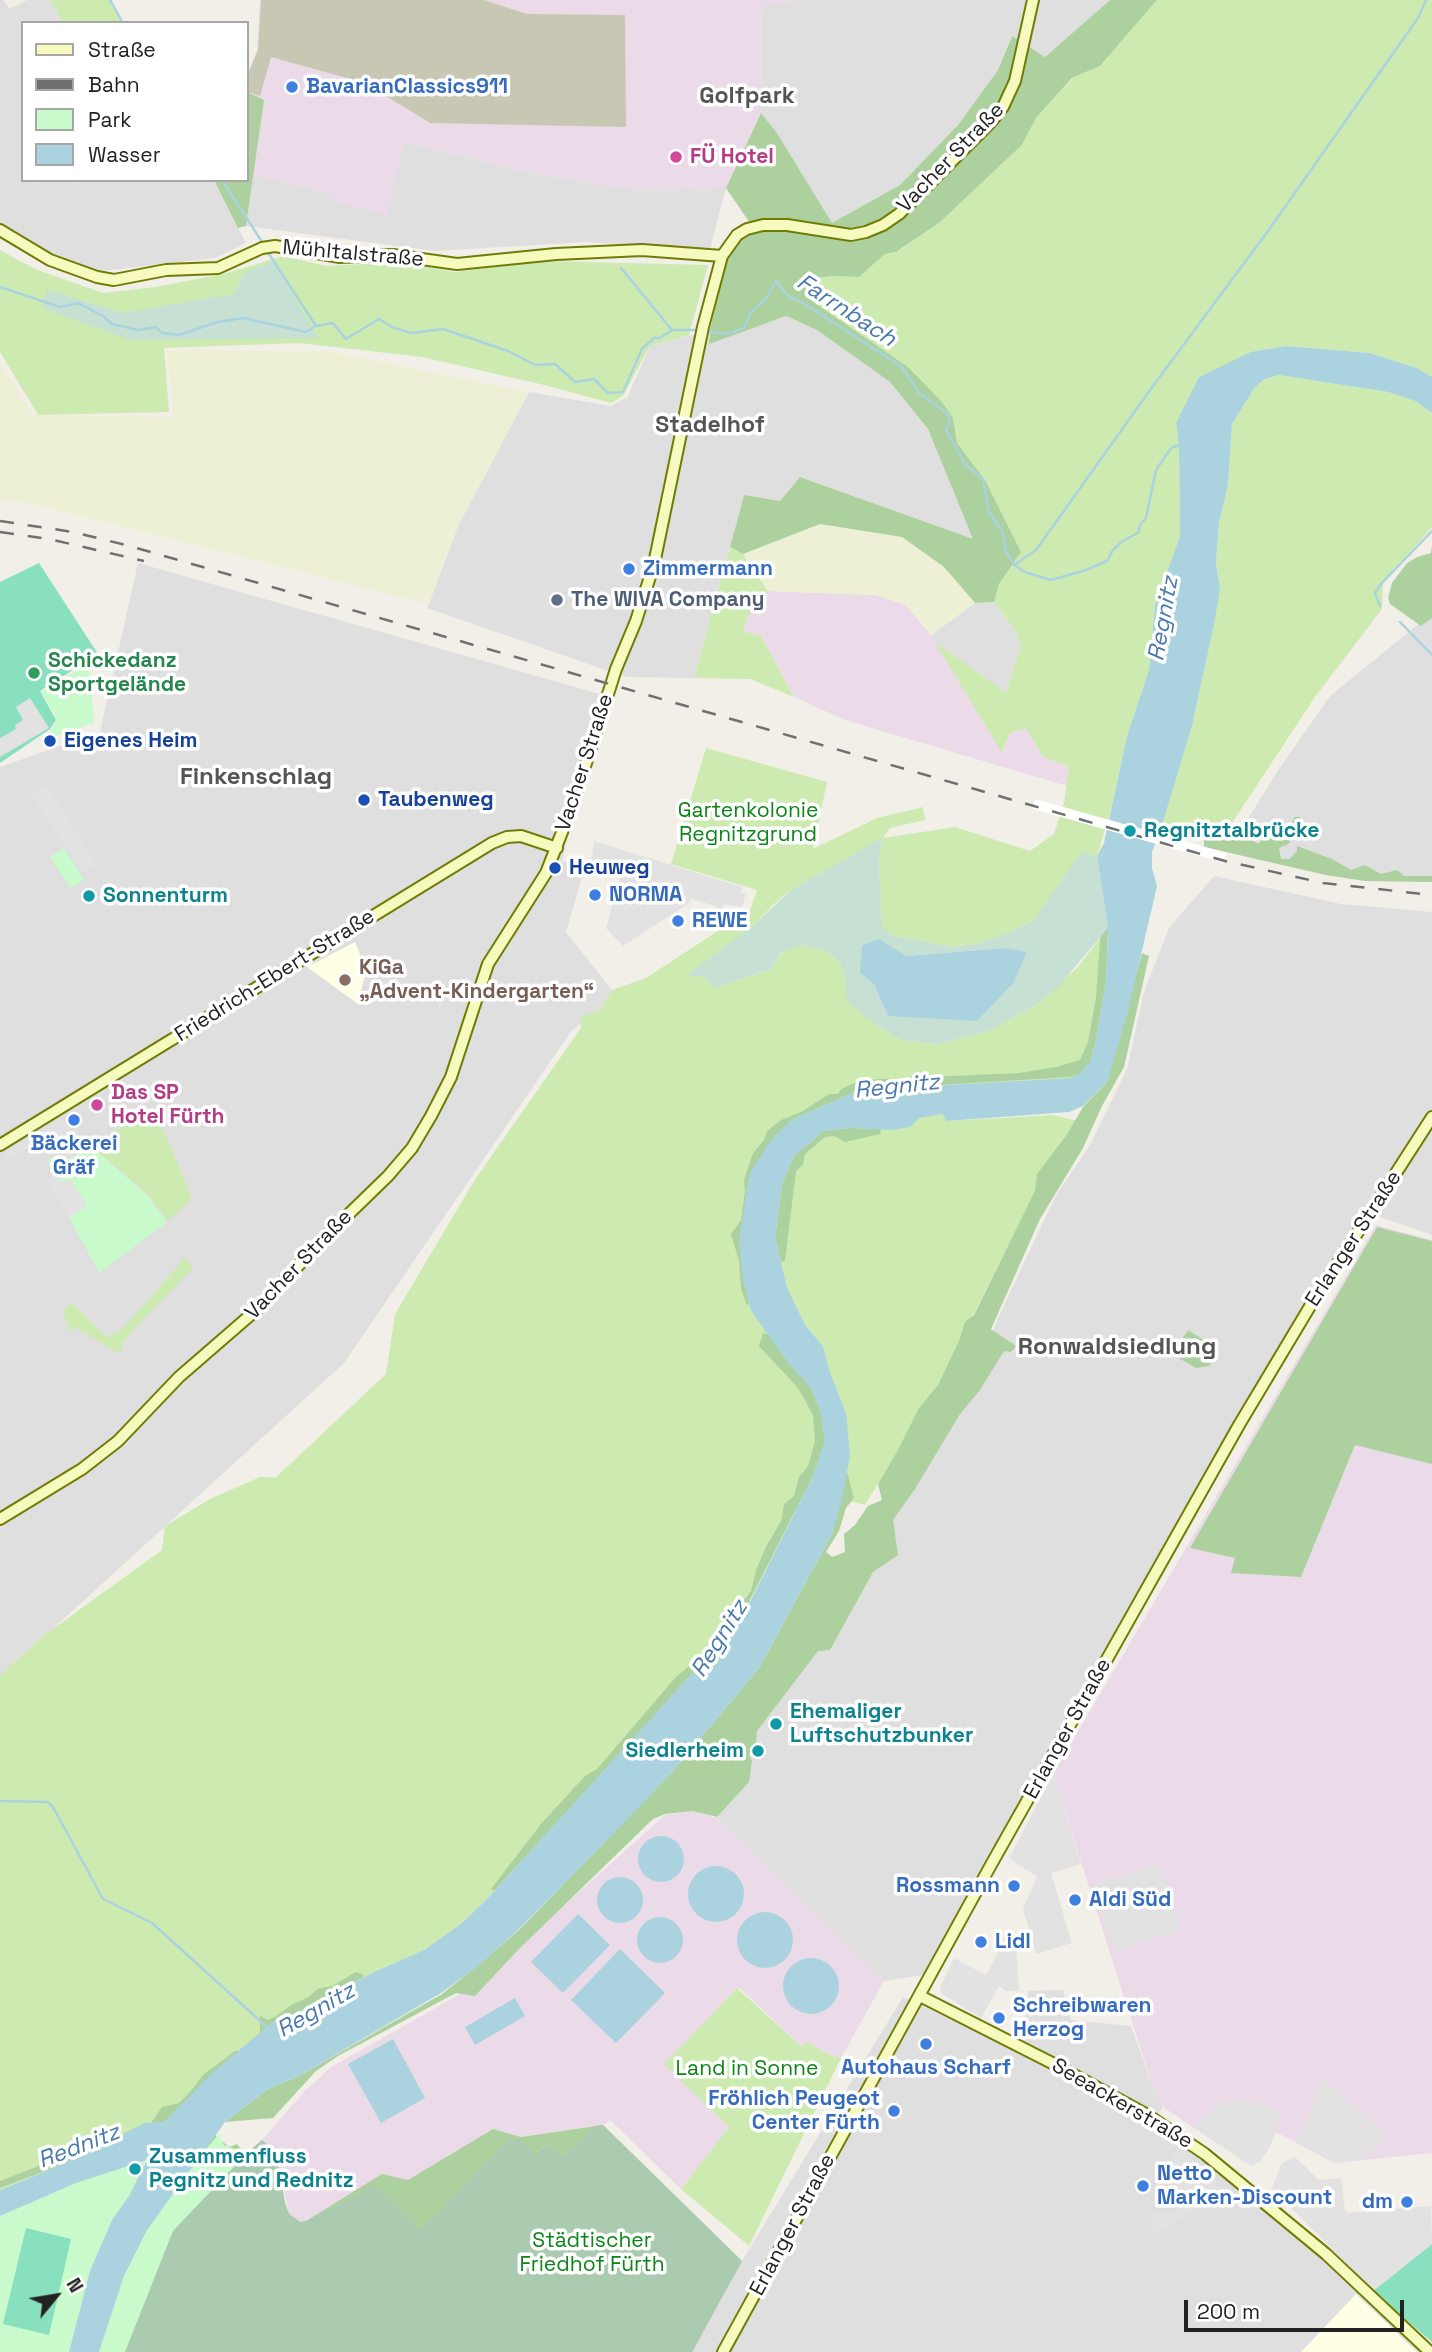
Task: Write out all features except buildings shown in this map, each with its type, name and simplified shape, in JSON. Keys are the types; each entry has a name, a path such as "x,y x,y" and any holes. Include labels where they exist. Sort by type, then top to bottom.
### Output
{"street":[{"name":"Vacher Straße","path":"0,1520 82,1469 118,1441 179,1377 262,1305 326,1236 400,1163 427,1124 446,1087 494,953 539,887 557,848 616,670 636,621 653,564 703,331 722,256 737,235 763,225 787,225 851,235 883,225 899,214 1003,107 1015,81 1033,0"},
{"name":"Mühltalstraße","path":"0,230 50,260 97,277 114,280 166,271 218,268 262,248 275,246 341,257 393,255 457,264 556,254 642,250 722,256"},
{"name":"Friedrich-Ebert-Straße","path":"0,1145 492,843 506,837 521,836 557,848"},
{"name":"Erlanger Straße","path":"723,2352 998,1853 1239,1426 1309,1308 1432,1117"},
{"name":"Seeackerstraße","path":"920,1996 1149,2116 1198,2149 1326,2254 1430,2352"}],"shaded area":[{"path":"0,0 4,0 9,9 27,0 50,0 62,21 21,21 21,182 215,182 246,243 215,258 94,272 28,242 0,224"},
{"path":"260,0 802,0 762,6 761,113 726,188 639,190 537,174 404,142 387,215 333,201 334,195 253,174 263,100 248,92 248,72 257,50"},
{"path":"261,0 484,0 527,14 625,15 626,127 430,123 365,83 271,57 260,96 248,92 248,75 258,50"},
{"path":"802,0 1110,0 1045,57 1011,37 998,70 958,125 900,185 832,224 777,133 761,113 762,5"},
{"path":"404,142 537,174 639,190 726,188 710,249 586,242 435,251 246,226 253,174 335,195 333,200"},
{"path":"273,261 318,338 131,340 42,308 47,290 123,313 234,294 245,272"},
{"path":"786,316 817,330 890,382 928,429 974,540 801,477 780,501 744,495 694,678 626,677 427,608 458,526 529,392 611,406 627,398 650,346 710,330 709,343"},
{"path":"167,350 328,351 529,392 458,526 429,604 28,503 0,499 0,363 33,415 174,417"},
{"path":"820,524 902,537 944,567 975,603 931,635 906,605 876,595 768,591 743,554"},
{"path":"138,563 600,694 562,861 585,867 566,932 612,990 600,1010 572,1030 344,1363 0,1677 0,767 100,732"},
{"path":"768,591 876,595 906,605 931,635 1003,752 1010,733 1027,728 1043,757 1069,767 1067,786 845,720 794,697 761,636 743,631 756,594 765,597"},
{"path":"994,602 1015,630 1021,646 1006,694 934,641 931,635 975,603"},
{"path":"1432,613 1432,882 1365,881 1326,875 1227,852 1279,769 1330,696"},
{"path":"30,698 49,728 0,757 0,738 16,729 15,725 23,720 16,707"},
{"path":"46,785 97,864 83,873 31,795"},
{"path":"882,838 879,860 882,925 893,936 953,947 975,944 1033,921 1082,852 1097,856 1108,928 1059,986 1036,1005 989,1031 938,1044 900,1040 847,1001 844,972 839,961 823,950 804,945 782,951 771,969 713,988 705,977 687,975 755,924 791,890","holes":["1005,948 888,1016 874,984 906,956"]},
{"path":"594,841 742,887 741,893 746,894 742,907 724,904 721,912 715,910 716,906 691,899 689,903 623,946 606,928 621,874 591,865"},
{"path":"1214,876 1341,904 1432,912 1432,1235 1363,1211 1179,1517 923,1975 884,1981 717,1818 755,1726 971,1384 999,1316 1056,1195 1090,1145 1127,1069 1144,992 1169,928"},
{"name":"KiGa „Advent-Kindergarten“","path":"355,942 366,970 358,1004 307,967"},
{"path":"62,1118 82,1150 64,1161 48,1136 7,1160 3,1153"},
{"path":"54,1174 63,1183 70,1179 87,1206 69,1217 45,1179"},
{"path":"1376,1225 1432,1240 1432,2153 1334,2163 1276,2132 1260,2161 1251,2166 1163,2107 1153,2088 1053,1774"},
{"path":"1053,1774 1081,1864 1051,1873 1072,1943 1036,1954 1023,1909 1037,1877 1009,1858"},
{"path":"694,1811 717,1818 884,1981 841,2058 807,2042 802,2047 737,1988 729,2127 681,2189 610,2120 603,2125 521,2137 493,2129 408,2181 306,2221 300,2222 289,2214 276,2153 262,2140 304,2092 331,2067 474,1986 665,1815"},
{"path":"1154,1865 1161,1869 1180,1924 1176,1931 1115,1951 1093,1885"},
{"path":"1003,1932 1016,1944 1019,1991 1006,1991 999,1986 981,2018 942,1994 940,1988 954,1958 986,1975 1003,1943 999,1940"},
{"path":"1063,1990 1071,2020 1131,2026 1153,2088 1163,2107 1153,2123 1183,2143 1372,2293 1432,2345 1432,2352 692,2352 742,2261 903,1997 1021,2054 1028,1991"},
{"path":"1322,2078 1386,2135 1364,2159 1336,2162 1295,2141 1305,2124"},
{"path":"1244,2099 1278,2111 1279,2114 1271,2144 1260,2161 1251,2166 1197,2129 1200,2119 1220,2104"},
{"path":"1179,2148 1216,2181 1215,2195 1169,2228 1151,2233 1154,2214 1174,2213 1176,2183 1161,2169"},
{"path":"1295,2157 1319,2180 1341,2178 1345,2210 1348,2213 1431,2206 1432,2244 1373,2291 1272,2188 1282,2163"},
{"path":"1356,2294 1417,2352 1301,2352"}],"green space":[{"path":"50,0 109,0 122,21 62,21"},
{"path":"1110,0 1157,0 1100,66 1072,78 1036,118 1022,145 939,223 896,252 885,254 859,277 808,279 805,296 908,367 941,401 953,418 957,443 985,480 1021,552 999,584 994,602 975,603 944,567 902,537 820,524 743,554 730,547 744,495 780,501 800,477 973,539 928,429 890,382 817,330 786,316 709,344 726,261 737,243 756,232 726,188 761,113 777,133 832,223 900,185 958,125 998,70 1012,36 1045,57"},
{"name":"Gartenkolonie Regnitzgrund","path":"1157,0 1432,0 1432,377 1417,368 1370,353 1287,346 1176,423 1179,445 1180,536 1155,605 1149,670 1127,736 1110,814 1097,856 1082,853 1033,921 975,944 953,947 893,936 882,926 879,860 882,839 791,890 773,905 705,977 713,987 771,969 783,950 804,945 823,950 839,961 844,972 848,1001 868,1019 900,1040 938,1044 989,1031 1036,1005 1077,968 1108,928 1106,983 1095,1045 1079,1075 1070,1078 859,1090 791,1120 739,1242 743,1280 790,1365 821,1414 825,1442 813,1476 748,1606 704,1660 462,1923 424,1950 374,1972 296,2013 164,2122 0,2190 0,1676 43,1636 162,1550 165,1526 210,1499 260,1477 275,1478 386,1374 395,1314 476,1178 581,1028 581,1016 600,1010 612,990 646,978 750,910 757,890 671,864 706,748 827,782 813,849 877,818 923,807 925,820 890,828 883,838 955,827 1030,851 1054,834 1064,803 1069,767 1043,757 1026,728 1010,733 1002,753 934,641 1006,693 1021,646 1015,630 994,602 999,584 1021,552 985,480 957,443 953,418 908,367 805,296 808,279 859,277 885,254 897,252 939,223 1022,145 1036,118 1073,78 1100,66"},
{"path":"248,92 264,100 246,226 238,228 215,182 248,182"},
{"path":"0,250 35,269 103,293 155,287 224,274 283,256 326,266 397,262 455,272 544,261 708,265 689,335 650,346 623,396 611,403 422,357 299,343 164,348 169,412 38,415 0,352"},
{"path":"1279,375 1388,392 1415,401 1432,413 1432,527 1383,583 1382,609 1315,697 1232,823 1216,830 1180,830 1163,822 1192,726 1220,590 1216,563 1219,523 1228,485 1232,424 1255,387 1265,379"},
{"path":"1432,546 1432,618 1421,626 1390,604 1388,598 1392,583 1407,563 1431,553"},
{"path":"730,547 743,554 768,591 765,597 756,595 743,631 761,636 794,697 750,679 694,678"},
{"name":"Schickedanz Sportgelände","path":"39,563 98,654 40,691 56,720 50,729 0,763 0,582"},
{"path":"85,665 90,673 94,723 54,737 51,731 57,719 41,692"},
{"path":"1295,817 1300,817 1303,826 1288,844 1279,848 1281,859 1290,859 1297,851 1297,846 1332,859 1351,870 1365,865 1381,874 1397,870 1404,876 1432,876 1432,882 1365,881 1326,875 1204,847 1204,837 1211,833 1227,841 1241,837 1258,844 1265,837 1280,837"},
{"path":"64,848 84,880 70,888 50,857"},
{"path":"1102,914 1108,928 1106,983 1090,1063 1079,1075 859,1090 791,1120 740,1242 749,1303 747,1306 731,1234 741,1220 744,1180 753,1153 764,1140 767,1131 781,1120 801,1112 829,1094 838,1094 841,1089 861,1080 1019,1073 1080,1060 1088,1042 1096,997"},
{"path":"1142,953 1149,956 1124,1067 1083,1148 1040,1219 991,1329 1016,1346 1011,1352 1004,1351 980,1390 960,1414 893,1520 898,1555 873,1572 830,1650 818,1651 757,1731 756,1742 749,1755 752,1761 749,1782 717,1817 693,1811 665,1814 653,1819 518,1950 475,1996 456,1993 338,2056 316,2071 273,2118 225,2122 268,2089 299,2076 442,1994 476,1967 520,1929 673,1771 759,1668 832,1534 847,1472 854,1498 846,1508 839,1531 826,1552 832,1557 845,1552 844,1534 855,1525 868,1506 882,1500 878,1484 919,1408 938,1385 965,1322 974,1315 1035,1191 1037,1174 1066,1136 1083,1107 1107,1082"},
{"path":"149,1110 165,1134 192,1198 168,1221 148,1194 91,1146"},
{"path":"943,1114 947,1121 1053,1115 1082,1122 1012,1238 939,1383 865,1505 842,1499 846,1413 829,1373 823,1346 805,1325 787,1287 775,1237 782,1184 794,1155 824,1131"},
{"path":"848,1128 881,1129 880,1134 845,1142 834,1136 825,1137 805,1154 803,1165 796,1171 785,1261 781,1262 775,1237 782,1184 794,1156 824,1131"},
{"path":"91,1146 147,1195 167,1222 99,1273 69,1217 87,1206 70,1179 63,1183 47,1161 58,1154 64,1162"},
{"path":"1377,1227 1432,1241 1432,1464 1355,1445 1301,1577 1231,1573 1235,1558 1190,1548"},
{"path":"185,1258 193,1268 135,1328 123,1343 119,1354 75,1327 70,1332 63,1310 72,1303 107,1337 123,1328"},
{"path":"1188,1330 1218,1349 1209,1366 1196,1368 1172,1354"},
{"path":"763,1333 769,1335 812,1389 821,1413 825,1442 813,1476 747,1605 705,1661 494,1891 491,1889 541,1824 585,1776 597,1769 675,1678 696,1660 751,1591 756,1570 782,1519 784,1504 794,1496 799,1477 808,1466 815,1441 813,1415 798,1388 759,1346"},
{"path":"356,1972 364,1975 296,2013 274,2021 260,2034 260,2015 267,2020 275,2017 291,2005 309,1997 317,1989 332,1986"},
{"name":"Land in Sonne","path":"737,1988 802,2047 807,2042 841,2058 749,2246 681,2189 729,2127 664,2064"},
{"path":"235,2051 242,2051 164,2122 151,2123 162,2107 179,2103 204,2074"},
{"path":"603,2125 742,2261 692,2352 564,2160 547,2143 534,2156 422,2233 168,2352 99,2352 196,2161 215,2135 229,2147 237,2144 245,2154 262,2140 276,2153 285,2203 289,2214 300,2222 306,2221 382,2174 408,2180 493,2129 521,2137"},
{"name":"Städtischer Friedhof Fürth","path":"603,2125 742,2261 692,2352 125,2352 173,2231 209,2191 262,2140 276,2153 285,2203 289,2214 300,2222 375,2185 421,2230 509,2139 520,2139 535,2155 547,2143 563,2158 594,2126"},
{"path":"219,2134 224,2145 247,2153 173,2231 125,2352 99,2352 124,2276 147,2230 196,2160"},
{"path":"110,2138 111,2141 56,2167 0,2188 0,2181"},
{"path":"148,2160 129,2196 112,2220 90,2271 69,2352 0,2352 0,2216 76,2183"},
{"path":"26,2228 71,2239 49,2335 3,2324"},
{"path":"1432,2244 1432,2342 1373,2291"}],"water":[{"name":"Regnitz","path":"1287,346 1370,353 1417,368 1432,377 1432,413 1415,401 1388,392 1279,375 1265,379 1255,387 1232,424 1228,485 1219,523 1216,563 1220,590 1214,624 1192,726 1152,852 1152,868 1157,886 1127,1015 1107,1082 1083,1106 1069,1112 946,1121 943,1114 919,1118 910,1127 892,1130 848,1128 824,1131 794,1156 782,1184 775,1237 787,1287 805,1325 823,1346 830,1373 846,1413 850,1456 832,1534 759,1668 673,1771 625,1822 520,1928 477,1967 441,1993 299,2076 268,2089 225,2122 147,2230 124,2276 99,2352 69,2352 90,2271 112,2220 129,2196 147,2160 76,2183 0,2216 0,2190 56,2167 145,2123 164,2122 212,2073 274,2021 296,2013 374,1972 424,1950 462,1923 704,1660 748,1606 813,1476 825,1442 821,1414 812,1389 790,1365 751,1311 743,1280 739,1242 749,1175 770,1141 791,1120 859,1090 1070,1078 1079,1074 1090,1062 1106,983 1108,928 1097,856 1104,843 1127,736 1149,670 1155,605 1180,536 1179,445 1176,423 1199,377 1251,352"},
{"path":"879,939 906,956 1005,948 1027,952 1013,983 977,1021 888,1016 874,984 860,973 862,946"},
{"path":"661,1836 677,1843 684,1859 677,1875 661,1882 645,1875 638,1859 645,1843"},
{"path":"710,1866 722,1866 732,1870 740,1878 744,1894 740,1910 732,1918 722,1922 710,1922 700,1918 692,1910 688,1900 688,1888 692,1878 700,1870"},
{"path":"620,1877 636,1884 643,1900 636,1916 620,1923 604,1916 597,1900 604,1884"},
{"path":"759,1912 771,1912 781,1916 789,1924 793,1940 789,1956 781,1964 771,1968 759,1968 749,1964 741,1956 737,1946 737,1934 741,1924 749,1916"},
{"path":"578,1914 610,1945 563,1993 531,1962"},
{"path":"660,1917 676,1924 683,1940 676,1956 660,1963 644,1956 637,1940 644,1924"},
{"path":"620,1949 665,1993 616,2043 571,2000"},
{"path":"805,1958 817,1958 827,1962 835,1970 839,1986 835,2002 827,2010 817,2014 805,2014 795,2010 787,2002 783,1992 783,1980 787,1970 795,1962"},
{"path":"515,1998 525,2016 475,2045 465,2027"},
{"path":"393,2039 425,2098 381,2123 348,2064"}],"pier":[{"name":"Regnitztalbrücke","path":"1035,799 1227,853 1224,863 1033,809"}],"waterway":[{"path":"110,0 122,21"},
{"path":"1014,565 1036,550 1268,231 1418,18 1426,0"},
{"path":"223,182 264,245"},
{"path":"267,251 316,326"},
{"path":"621,268 672,330"},
{"name":"Farrnbach","path":"706,331 727,334 744,328 751,312 766,299 776,281 790,298 800,301 901,366 919,393 948,414 950,422 946,430 965,464 983,479 989,512 1003,533 1006,551 1014,565 1025,572 1051,580 1107,561 1113,550 1124,540 1138,533 1146,518 1156,470 1171,448 1182,444"},
{"name":"Farrnbach","path":"0,287 60,307 78,303 112,324 138,330 156,327 162,333 179,335 217,322 243,318 306,332 316,326 333,323 346,339 379,319 392,327 411,333 443,329 508,351 535,365 555,364 575,382 594,379 608,393 623,392 642,349 654,338 660,338 672,330 699,330"},
{"path":"1380,606 1375,593 1381,584 1432,531"},
{"path":"1400,622 1432,655"},
{"name":"Regnitz","path":"0,1801 48,1802 103,1899 152,1923 268,2028"}],"railway":[{"path":"0,521 73,532 126,545 1225,861 1323,883 1432,895"},
{"path":"0,532 49,539 144,561"}],"place":[{"name":"BavarianClassics911","path":"292,87"},
{"name":"FÜ Hotel","path":"676,157"},
{"name":"Zimmermann","path":"629,569"},
{"name":"The WIVA Company","path":"557,600"},
{"name":"Schickedanz Sportgelände","path":"34,673"},
{"name":"Eigenes Heim","path":"50,741"},
{"name":"Taubenweg","path":"364,800"},
{"name":"Regnitztalbrücke","path":"1130,831"},
{"name":"Heuweg","path":"555,868"},
{"name":"NORMA","path":"595,895"},
{"name":"Sonnenturm","path":"89,896"},
{"name":"REWE","path":"678,921"},
{"name":"KiGa „Advent-Kindergarten“","path":"345,980"},
{"name":"Das SP Hotel Fürth","path":"97,1105"},
{"name":"Bäckerei Gräf","path":"74,1120"},
{"name":"Ehemaliger Luftschutzbunker","path":"776,1724"},
{"name":"Siedlerheim","path":"758,1751"},
{"name":"Rossmann","path":"1014,1886"},
{"name":"Aldi Süd","path":"1075,1900"},
{"name":"Lidl","path":"981,1942"},
{"name":"Schreibwaren Herzog","path":"999,2018"},
{"name":"Autohaus Scharf","path":"926,2044"},
{"name":"Fröhlich Peugeot Center Fürth","path":"894,2111"},
{"name":"Zusammenfluss Pegnitz und Rednitz","path":"135,2169"},
{"name":"Netto Marken-Discount","path":"1143,2186"},
{"name":"dm","path":"1407,2202"}],"district":[{"name":"Golfpark","path":"747,97"},
{"name":"Stadelhof","path":"710,426"},
{"name":"Finkenschlag","path":"256,777"},
{"name":"Ronwaldsiedlung","path":"1117,1347"}],"water label":[{"name":"Rednitz","path":"79,2147"}]}
